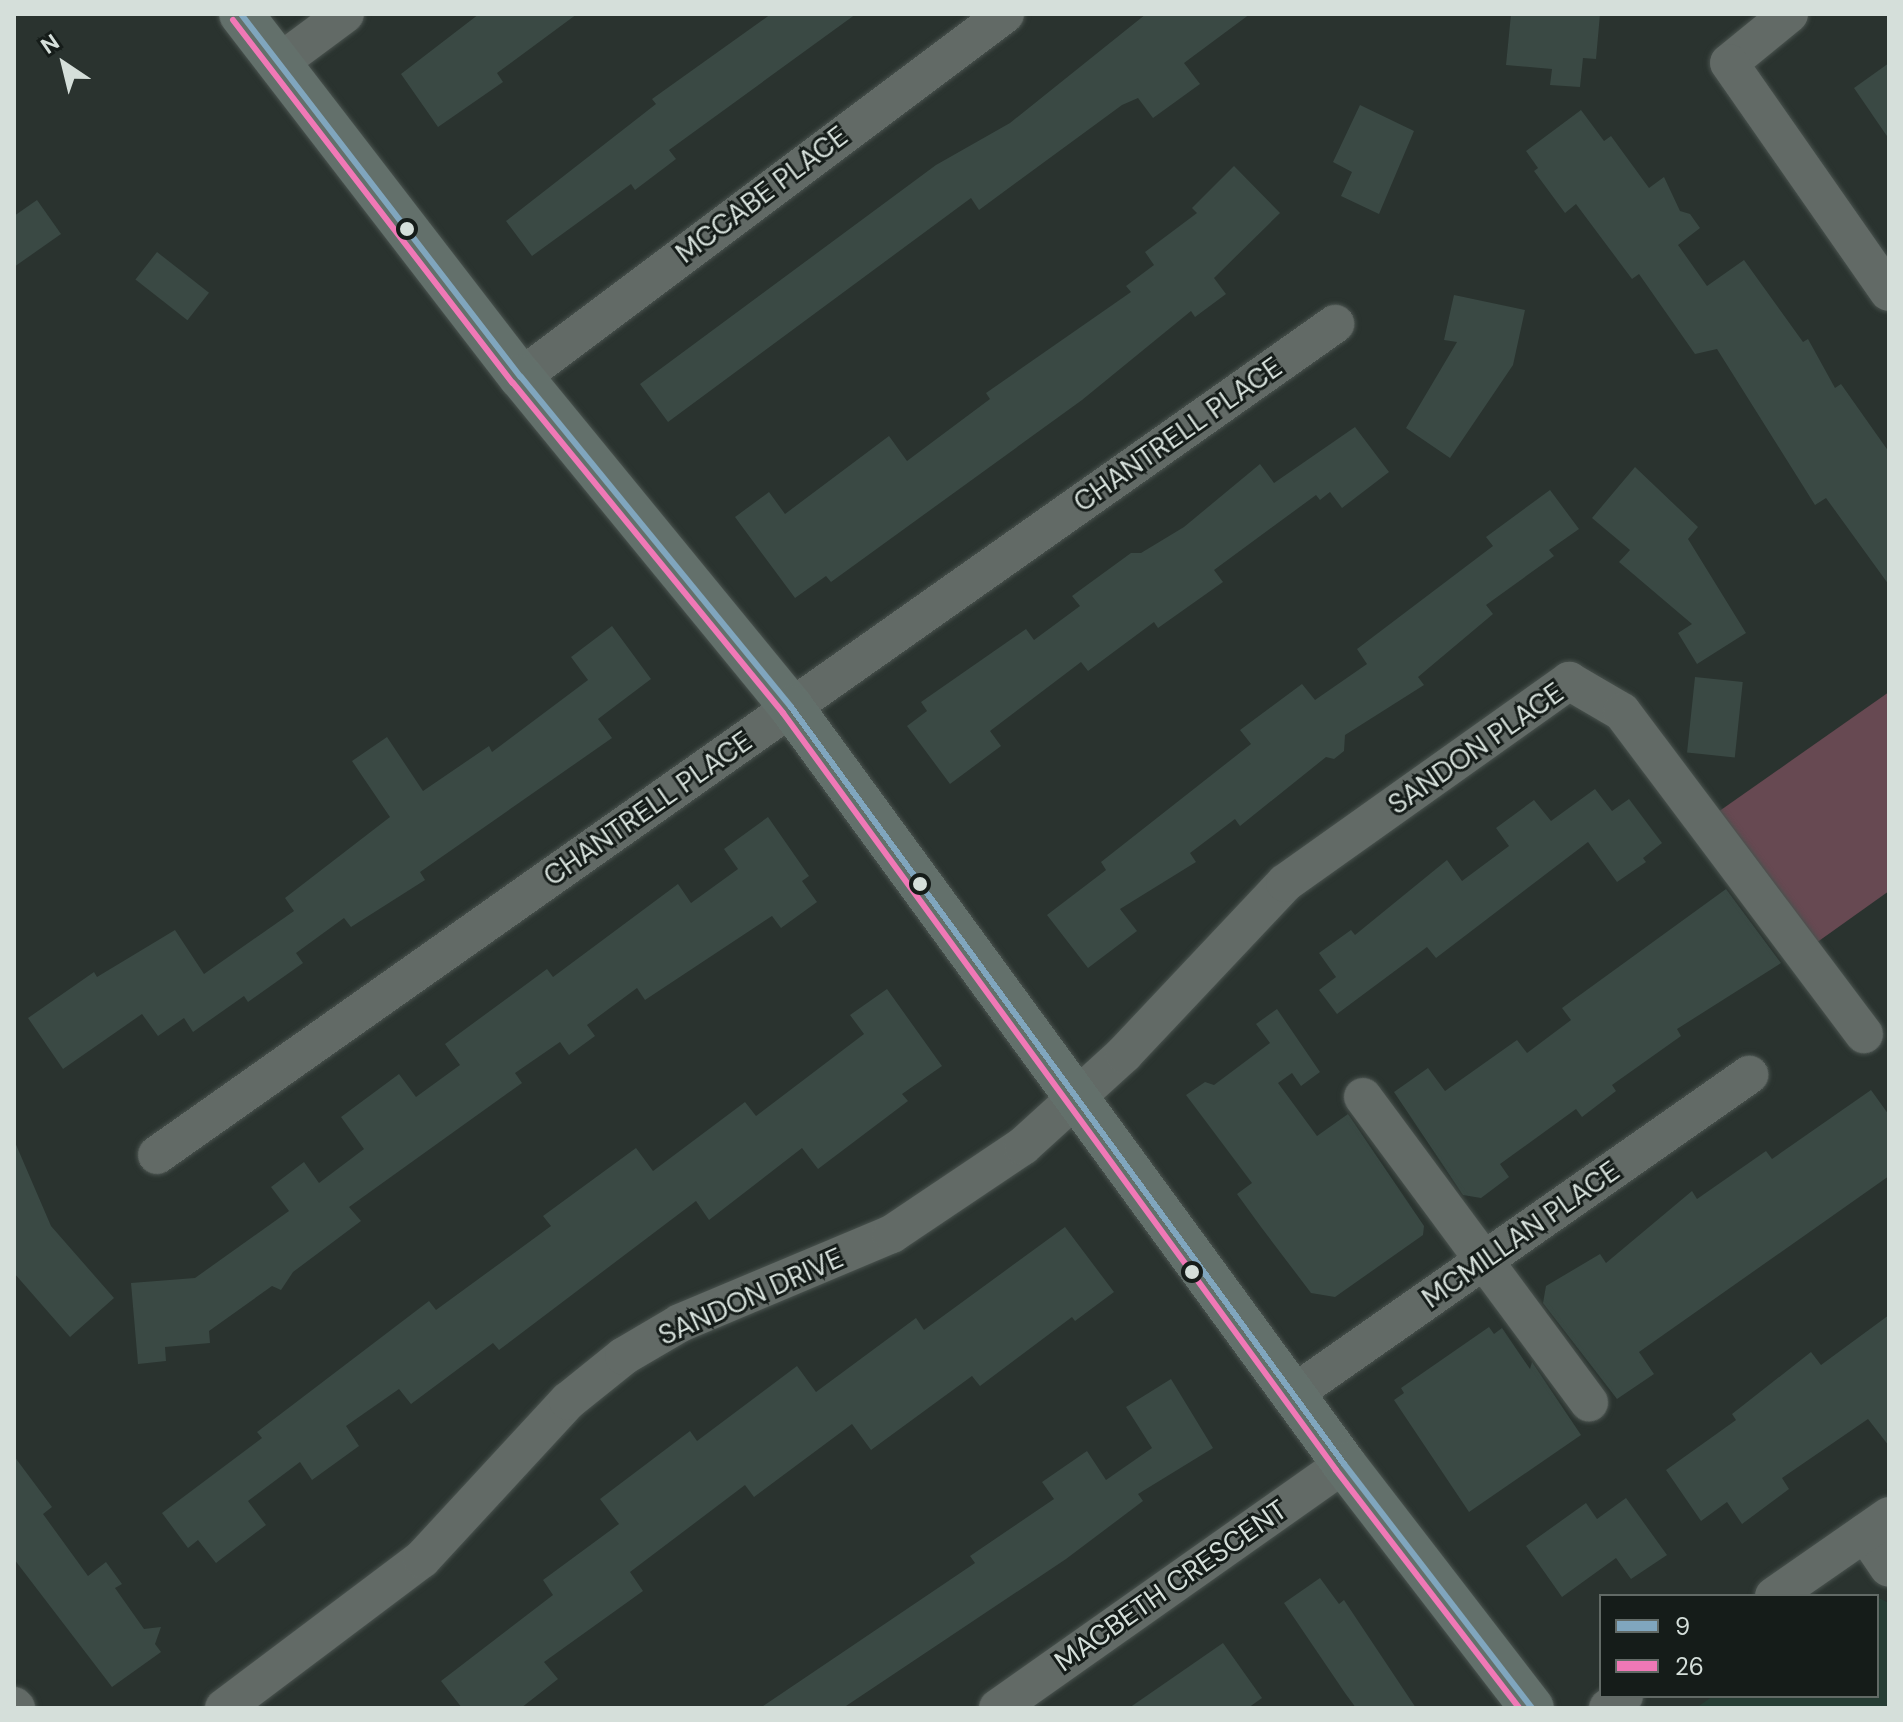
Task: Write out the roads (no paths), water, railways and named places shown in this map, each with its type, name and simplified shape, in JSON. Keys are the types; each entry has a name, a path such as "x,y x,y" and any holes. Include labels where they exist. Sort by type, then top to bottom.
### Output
{"main road":[{"path":"241,14 521,377 791,707 1079,1096 1344,1464 1532,1708"}],"street":[{"path":"279,63 345,14"},
{"name":"MCCABE PLACE","path":"521,377 1005,14"},
{"path":"1789,14 1729,63 1889,292"},
{"name":"CHANTRELL PLACE","path":"157,1155 1335,324"},
{"name":"SANDON PLACE","path":"1079,1096 1285,883 1569,681 1622,712 1864,1034"},
{"name":"MCMILLAN PLACE","path":"1293,1394 1749,1075"},
{"name":"SANDON DRIVE","path":"224,1708 422,1559 568,1401 624,1356 680,1323 892,1234 1023,1146 1079,1096"},
{"path":"1363,1097 1589,1402"},
{"name":"MACBETH CRESCENT","path":"998,1708 1344,1464"},
{"path":"1777,1594 1877,1525 1889,1568"}]}
